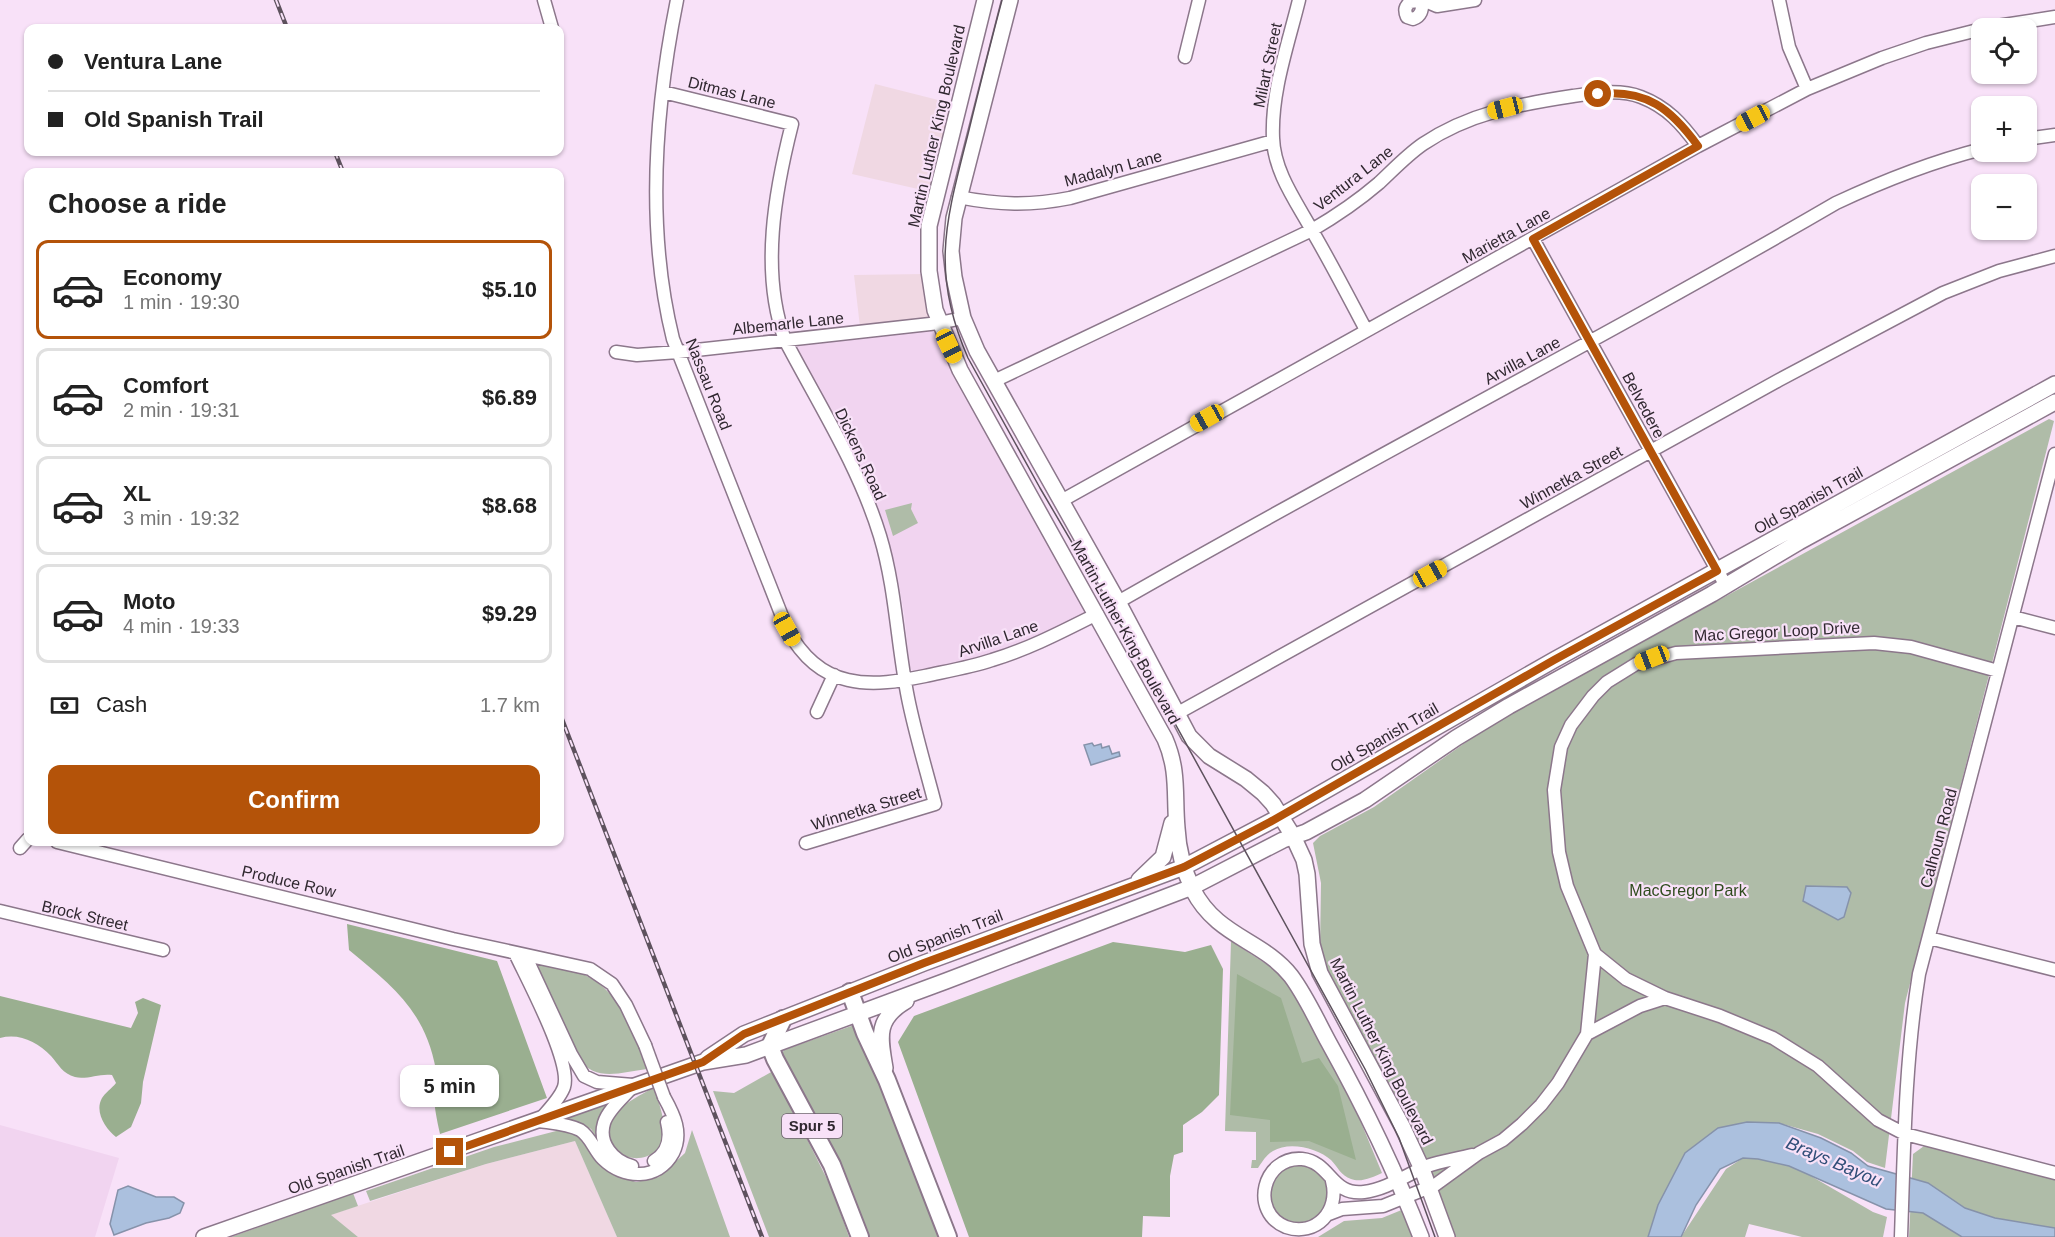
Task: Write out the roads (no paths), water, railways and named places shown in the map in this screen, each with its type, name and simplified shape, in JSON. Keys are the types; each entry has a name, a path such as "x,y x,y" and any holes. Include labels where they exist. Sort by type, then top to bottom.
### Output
{"highway":[{"path":"850,992 948,1237"},
{"path":"770,1046 783,1018"},
{"name":"Spur 5","path":"770,1046 832,1164 860,1237"}],"main road":[{"name":"Martin Luther King Boulevard","path":"985,0 929,226 929,271 939,323 960,369 1165,739 1171,754 1176,782 1176,825 1184,867 1192,887 1200,902 1222,926 1280,964 1290,975 1366,1109 1406,1197 1421,1237"},
{"name":"Martin Luther King Boulevard","path":"1010,0 958,198 951,251 963,318 977,351 1118,602 1189,736 1204,751 1255,785 1274,804 1293,836 1304,860 1307,874 1312,944 1320,972 1402,1126 1422,1169 1447,1237"},
{"name":"Old Spanish Trail","path":"703,1062 744,1034 783,1018 1038,920 1184,867 1281,816 1554,660 2055,384"},
{"name":"Old Spanish Trail","path":"204,1237 539,1121 634,1085 703,1062 746,1055 1192,887 1293,836 1306,832 1365,800 1456,738 1509,706 1726,586 1799,542 2055,402"},
{"path":"1130,887 1163,857 1172,828 1173,788 1176,782"},
{"path":"887,1080 880,1044 882,1028 888,1015 898,1006 930,992 946,981"}],"street":[{"path":"544,0 551,24"},
{"name":"Nassau Road","path":"677,0 666,60 656,200 659,253 667,316 678,352 787,629 803,653 815,665 834,675 858,682 877,683 905,680"},
{"path":"1185,57 1198,0"},
{"name":"Milart Street","path":"1299,0 1276,94 1273,141 1286,184 1298,209 1366,330"},
{"path":"1407,17 1413,19 1418,17 1422,11 1423,0 1437,6 1475,0"},
{"path":"1779,0 1789,47 1807,89"},
{"name":"Marietta Lane","path":"2037,20 2055,17"},
{"name":"Marietta Lane","path":"1060,501 1698,146 1807,89 1882,57 1971,32"},
{"name":"Ventura Lane","path":"994,381 1312,231 1361,198 1423,144 1465,121 1491,111 1519,104 1612,92 1638,95 1659,104 1672,115 1698,146"},
{"name":"Ditmas Lane","path":"663,93 792,124"},
{"name":"Dickens Road","path":"792,124 772,230 780,327 849,462 879,535 893,590 908,698 935,804"},
{"path":"2037,138 2055,135"},
{"name":"Madalyn Lane","path":"958,198 1001,204 1047,202 1070,198 1273,141"},
{"name":"Arvilla Lane","path":"1118,602 1591,342 1836,203 1923,166 1971,152"},
{"name":"Belvedere","path":"1533,239 1726,586"},
{"name":"Winnetka Street","path":"1176,714 1779,380 1943,293 1999,271 2055,256"},
{"name":"Albemarle Lane","path":"616,352 637,355 678,352 939,323 963,318"},
{"name":"Calhoun Road","path":"1901,1237 1911,1022 1919,974 2055,454"},
{"name":"Arvilla Lane","path":"905,680 993,660 1042,641 1097,614"},
{"path":"2013,617 2055,628"},
{"name":"Mac Gregor Loop Drive","path":"1998,671 1911,647 1855,643 1676,653 1652,658 1620,672 1593,696 1571,725 1561,747 1555,775 1555,809 1562,867 1581,922 1595,954 1626,979 1665,998 1720,1016 1773,1038 1804,1055 1878,1120 1905,1134 2055,1173"},
{"path":"817,712 834,675"},
{"name":"Winnetka Street","path":"806,843 935,804"},
{"name":"Produce Row","path":"74,846 590,969 612,984 626,1005 645,1045 663,1097 670,1135 664,1152 658,1159 645,1166 620,1163 608,1150 603,1138 604,1122 634,1085"},
{"name":"Brock Street","path":"0,911 163,950"},
{"path":"1929,938 2055,970"},
{"path":"520,954 584,1076 597,1082 634,1085"},
{"path":"520,954 561,1056 565,1075 564,1088 539,1121"},
{"path":"1479,1153 1427,1166 1380,1188 1360,1192 1348,1191 1332,1181 1320,1166 1304,1159 1287,1161 1273,1170 1263,1193 1267,1209 1277,1222 1292,1233 1314,1227 1329,1214 1342,1209 1383,1206 1429,1188 1479,1153 1503,1140 1541,1105 1562,1077 1587,1034 1595,954"},
{"path":"1587,1034 1641,1006 1665,998"},
{"name":"Produce Row","path":"539,1121 565,1125 581,1131 590,1140 601,1158 616,1170 629,1174 647,1174 663,1166 671,1156 677,1141 674,1114 663,1097"},
{"path":"1329,1214 1334,1195 1332,1181"}],"water":[{"path":"1092,743 1094,746 1101,744 1102,748 1109,746 1112,754 1119,752 1120,756 1091,765 1084,745"},
{"path":"1806,886 1847,887 1851,893 1844,917 1838,920 1803,901"},
{"name":"Brays Bayou","path":"1747,1122 1779,1123 1821,1138 1851,1153 1868,1166 1928,1183 1965,1208 1995,1218 2055,1228 2055,1237 1962,1237 1923,1213 1886,1209 1789,1166 1743,1158 1720,1169 1696,1205 1681,1237 1648,1237 1658,1205 1685,1153 1718,1128"},
{"path":"128,1186 156,1197 174,1197 184,1203 180,1213 114,1235 110,1224 118,1190"}],"tram line":[{"path":"1002,0 948,220 946,272 949,299 956,327 968,358 1040,488 1128,638 1365,1069 1399,1138 1435,1237"}],"railway":[{"path":"276,0 285,24"},
{"path":"337,156 341,168"},
{"path":"564,724 762,1237"}],"park label":[{"name":"MacGregor Park","path":"1688,890"}]}
